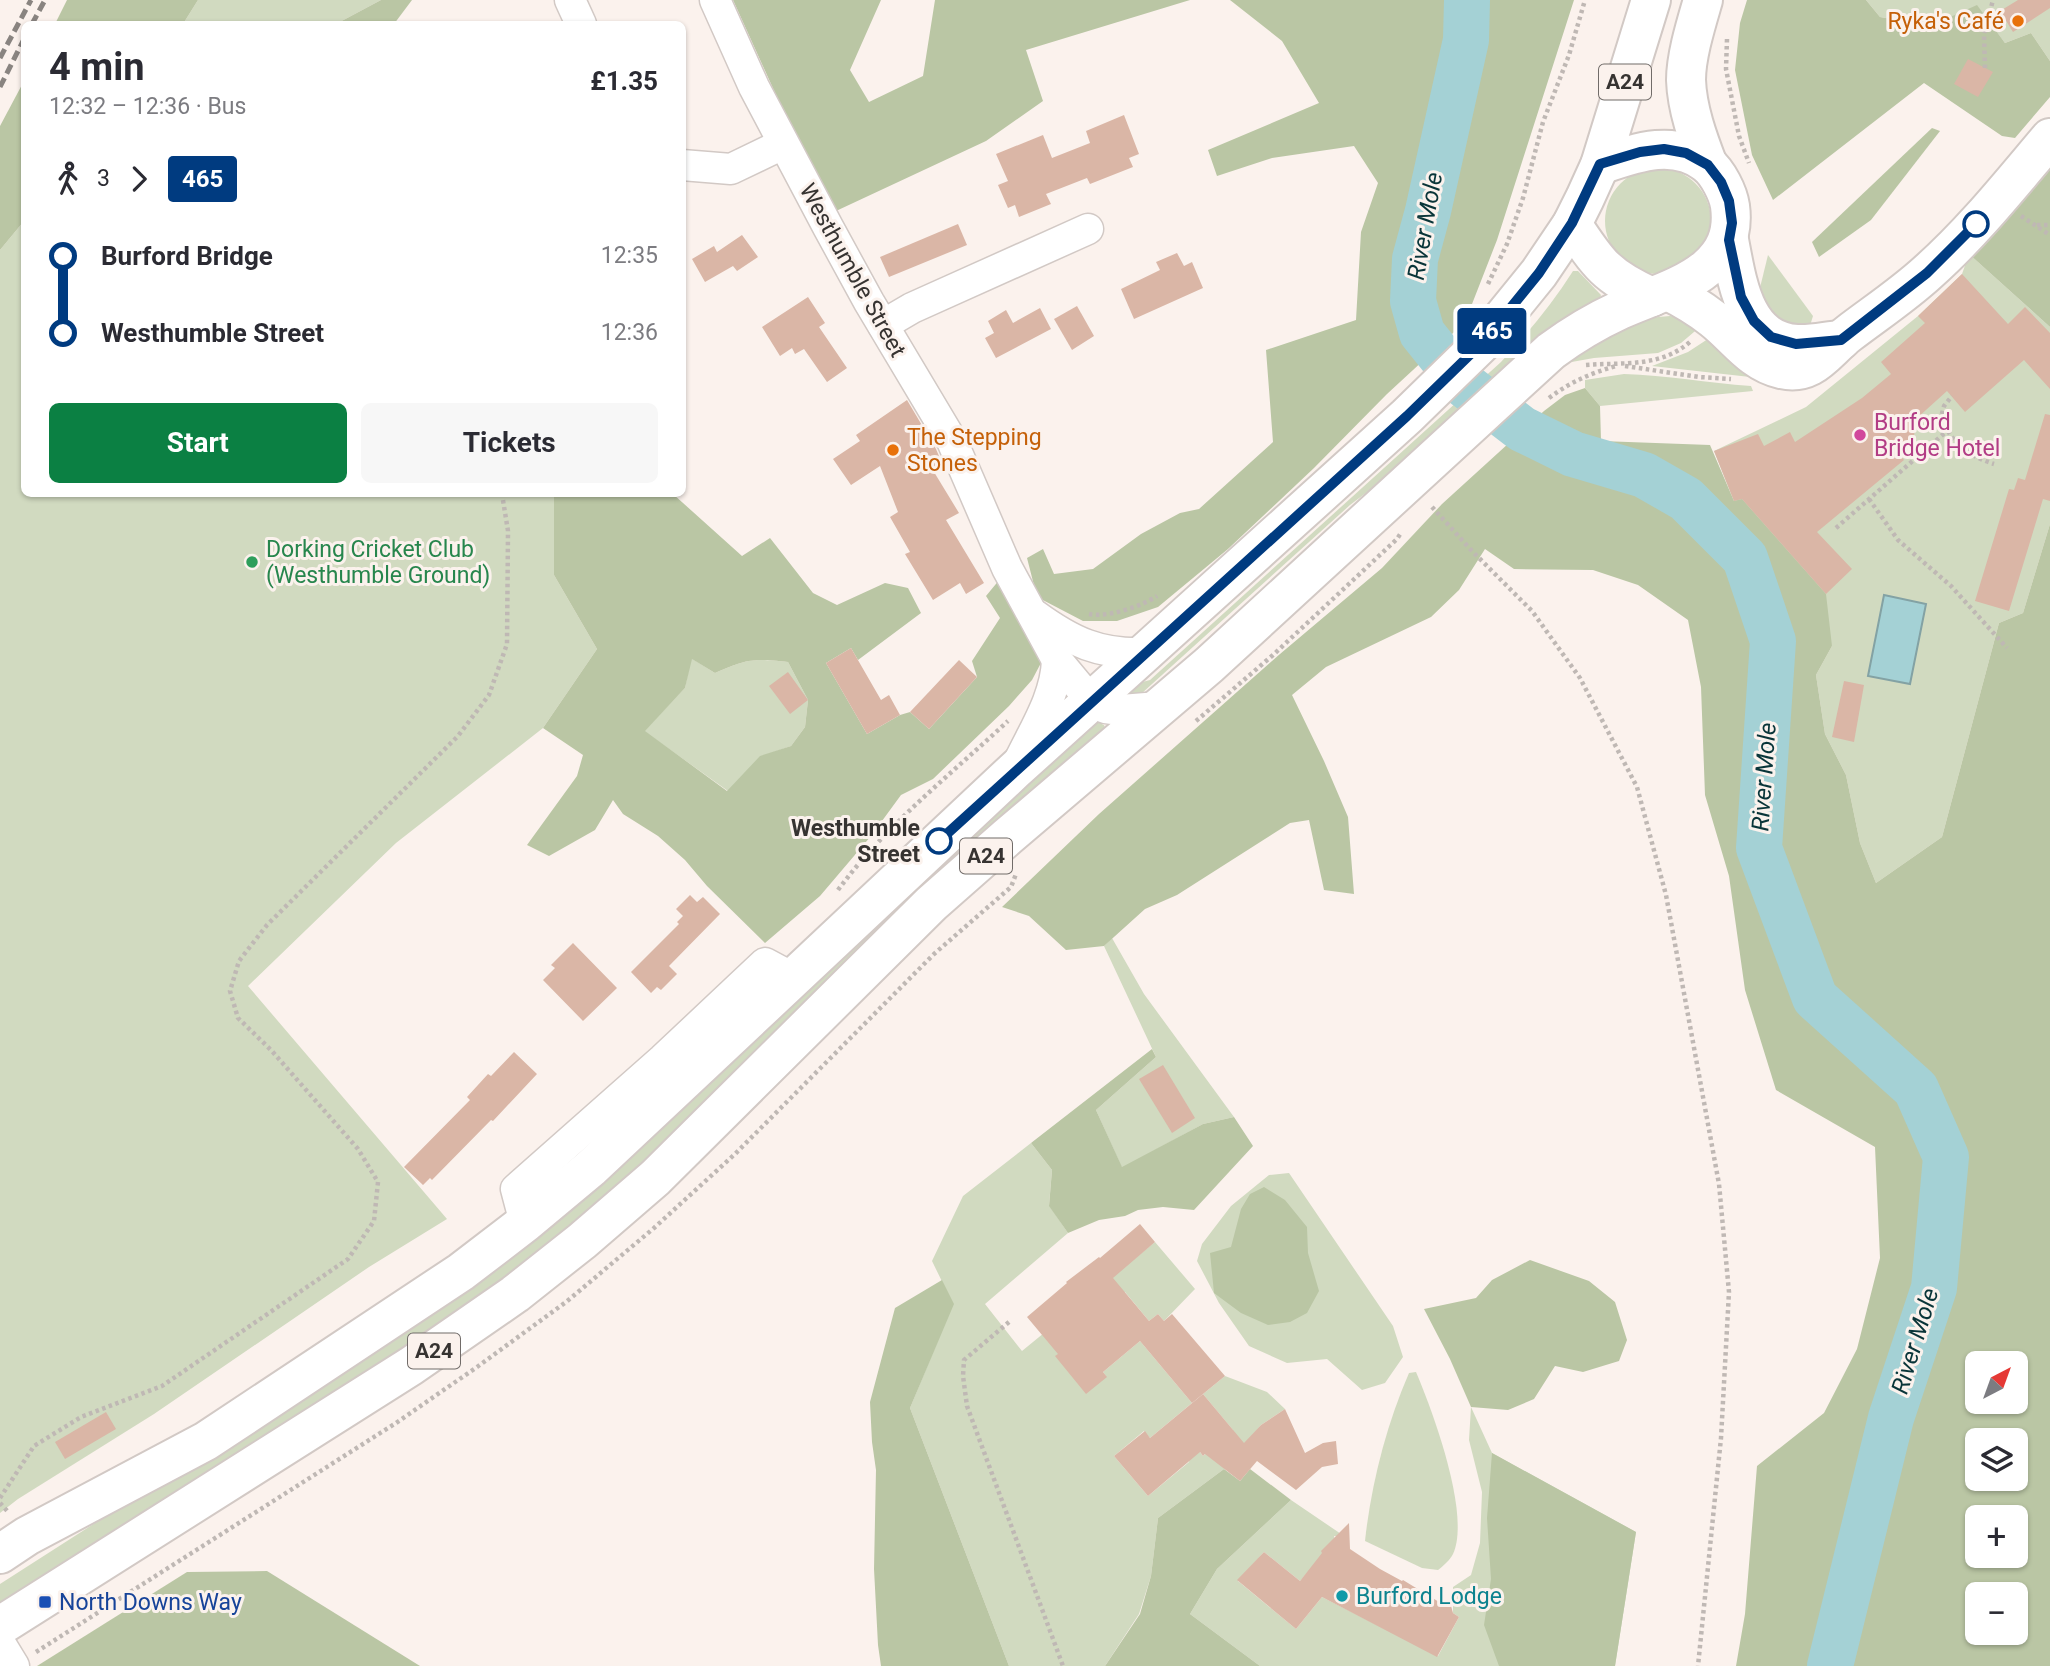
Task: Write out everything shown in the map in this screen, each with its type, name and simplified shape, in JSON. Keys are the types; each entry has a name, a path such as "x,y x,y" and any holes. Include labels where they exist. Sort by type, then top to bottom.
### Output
{"main road":[{"name":"A24","path":"1600,164 1651,0"},
{"path":"1703,0 1694,30 1686,80 1694,128 1708,165 1721,182 1729,201 1732,223 1729,240 1741,297 1754,321 1771,337 1796,344 1841,340"},
{"path":"1708,165 1686,153 1664,149 1640,152 1600,164 1572,223 1598,262 1630,288 1688,301 1715,320 1751,355 1780,369 1797,371 1822,360 1841,340 1927,273 1996,202 2050,138"},
{"name":"A24","path":"0,1554 27,1536 206,1441 461,1272 591,1168 1014,771 1407,416 1483,342 1539,273 1572,223"},
{"path":"1660,294 1694,277 1716,260 1729,240"},
{"name":"A24","path":"0,1626 411,1366 515,1294 573,1248 655,1178 931,904 1209,665 1438,453 1533,390 1551,351 1582,329 1660,294"}],"street":[{"path":"570,0 580,21"},
{"name":"Westhumble Street","path":"715,0 754,86 828,228 952,441 1007,568 1058,660 1092,702"},
{"path":"686,165 731,169 783,144"},
{"path":"883,325 912,308 1088,229"},
{"name":"Westhumble Street","path":"1032,613 1060,634 1098,649 1122,654 1146,653"},
{"path":"1014,771 1053,692 1058,660"},
{"path":"1092,702 1105,708 1121,710 1159,707"},
{"path":"0,1643 14,1666"}],"path":[{"path":"1485,290 1507,244 1523,198 1543,122 1569,55 1585,0"},
{"path":"1985,68 1984,34 1993,0"},
{"path":"1727,32 1726,69 1739,136 1753,173"},
{"path":"2050,225 2036,225 2050,235"},
{"path":"1533,390 1565,386 1585,375 1621,365 1660,359 1685,346 1715,320"},
{"path":"1621,365 1739,380"},
{"path":"1952,396 1944,406 1940,421 1953,441 1963,449 1994,464"},
{"path":"1836,527 1948,430"},
{"path":"0,1498 34,1446 81,1417 162,1386 348,1259 374,1221 379,1182 358,1149 271,1050 238,1018 230,991 239,961 268,925 458,736 489,695 507,644 508,531 502,497"},
{"path":"1869,499 1898,540 1951,586 2007,648"},
{"path":"1432,507 1532,611 1580,678 1637,787 1666,895 1719,1184 1729,1292 1721,1438 1698,1666"},
{"path":"1084,613 1094,616 1117,612 1154,599 1164,591"},
{"path":"834,897 853,870 906,812 1017,713"},
{"path":"1009,1322 964,1360 966,1396 1063,1666"}],"green space":[{"path":"67,0 198,0 185,21 56,21"},
{"path":"198,0 381,0 342,21 185,21"},
{"path":"381,0 412,0 396,21 342,21"},
{"path":"733,0 881,0 850,70 869,102 923,76 935,0 1190,0 1026,50 1043,101 986,141 836,211 776,95"},
{"path":"1230,0 1574,0 1497,240 1465,322 1228,549 1158,607 1117,621 1083,621 1037,597 1027,558 1043,549 1054,574 1093,569 1141,534 1180,513 1199,509 1273,442 1266,350 1356,320 1361,232 1378,183 1354,146 1272,158 1217,176 1208,150 1319,103 1282,41"},
{"path":"1747,0 1866,0 1880,17 1930,26 1977,5 2005,43 2031,33 2050,61 2050,97 2015,138 2002,136 1924,83 1773,200 1752,155 1735,70 1740,23"},
{"path":"1866,0 2050,0 2050,61 2031,33 2005,43 1977,6 1930,26 1880,17"},
{"path":"21,87 21,225 0,250 0,126"},
{"path":"1932,128 1940,131 1871,220 1819,257 1812,242"},
{"path":"2050,158 2050,327 1969,254"},
{"path":"1658,168 1678,172 1695,184 1707,201 1711,221 1707,241 1695,258 1678,270 1658,274 1638,270 1621,258 1609,241 1605,221 1609,201 1621,184 1638,172"},
{"path":"21,225 21,497 554,497 554,575 597,649 543,728 396,843 248,986 447,1219 369,1267 154,1414 0,1513 0,250"},
{"path":"1969,254 2050,327 2050,524 2023,613 1999,623 1942,837 1876,883 1860,843 1846,775 1825,734 1816,675 1832,646 1734,501 1714,451 1806,407 1918,316 1962,274"},
{"path":"1768,255 1813,316 1809,329 1792,329 1756,304"},
{"path":"1573,271 1578,271 1601,295 1599,300 1416,455 1350,505 1141,694 1121,702 1131,685 1150,680 1501,362 1539,318"},
{"path":"1647,318 1688,318 1701,326 1681,343 1658,353 1566,363 1568,353"},
{"path":"1714,335 1759,378 1652,366 1688,352"},
{"path":"1624,374 1751,386 1753,391 1600,406 1585,388 1585,380"},
{"path":"1585,388 1600,406 1601,441 1710,445 1734,501 1742,499 1826,594 1832,646 1816,675 1825,734 1846,775 1860,843 1876,883 1942,837 1999,623 2023,613 2050,524 2050,1666 1736,1666 1745,1614 1757,1466 1824,1413 1857,1349 1880,1258 1875,1147 1776,1090 1745,990 1729,876 1705,795 1701,687 1688,620 1638,585 1593,570 1514,569 1485,549 1459,590 1431,617 1326,667 1292,695 1348,817 1354,894 1324,890 1309,820 1290,823 1177,895 1145,909 1104,946 1066,950 1029,916 1002,907 1099,814 1382,568 1442,504 1565,395"},
{"path":"554,497 676,497 742,556 770,538 813,593 837,605 885,583 908,588 921,613 858,660 851,648 826,663 867,734 910,712 929,729 977,677 972,661 1000,618 986,596 1000,579 1042,661 1032,680 1009,706 933,779 901,795 871,836 820,896 765,943 707,886 685,860 658,836 623,814 613,800 595,830 549,856 527,845 577,776 583,755 543,728 597,649 554,575","holes":["692,659 715,673 735,665 766,660 788,662 808,700 805,727 791,746 760,756 727,791 645,731 685,688"]},
{"path":"691,658 715,673 750,661 788,662 808,700 805,727 791,746 760,757 728,791 644,731 685,688"},
{"path":"1093,720 1104,725 1106,731 715,1101 506,1284 0,1611 0,1584 329,1373"},
{"path":"1112,938 1144,994 1234,1117 1203,1124 1122,1168 1096,1110 1156,1057 1104,946"},
{"path":"1152,1049 1156,1057 1096,1110 1122,1167 1203,1124 1234,1117 1253,1146 1194,1210 1163,1207 1138,1210 1125,1216 1099,1220 1068,1233 1049,1206 1052,1170 1031,1143"},
{"path":"1031,1143 1052,1170 1049,1205 1068,1233 985,1304 1022,1351 1155,1242 1195,1289 1164,1321 1158,1314 1149,1321 1125,1292 1090,1338 1056,1356 1106,1376 1103,1372 1140,1341 1192,1403 1150,1438 1144,1431 1114,1456 1148,1496 1189,1462 1191,1441 1203,1456 1233,1430 1203,1394 1225,1376 1267,1392 1285,1409 1261,1425 1224,1469 1158,1518 1151,1576 1139,1614 1105,1666 1009,1666 910,1408 953,1304 932,1261 963,1196"},
{"path":"1289,1173 1393,1326 1403,1357 1385,1383 1362,1390 1327,1359 1287,1363 1249,1346 1219,1303 1197,1261 1202,1244 1231,1206 1269,1175"},
{"path":"1264,1187 1285,1200 1307,1227 1308,1253 1319,1291 1307,1313 1290,1322 1268,1325 1241,1313 1214,1293 1210,1253 1231,1247 1241,1209 1250,1194"},
{"path":"1530,1260 1589,1281 1615,1302 1627,1340 1619,1361 1583,1372 1555,1366 1534,1399 1508,1410 1471,1407 1424,1309 1476,1298 1492,1280"},
{"path":"942,1280 954,1304 910,1408 1009,1666 881,1666 874,1569 876,1470 870,1402 895,1308"},
{"path":"1416,1372 1448,1463 1457,1515 1457,1537 1453,1554 1438,1570 1422,1568 1365,1541 1375,1477 1387,1435 1409,1373"},
{"path":"1471,1407 1492,1453 1636,1532 1615,1666 1260,1666 1190,1614 1217,1569 1291,1500 1344,1536 1334,1536 1335,1541 1300,1581 1264,1552 1238,1581 1296,1629 1322,1597 1438,1656 1459,1617 1453,1613 1453,1587 1471,1575 1480,1543 1482,1492 1469,1440"},
{"path":"1492,1453 1636,1532 1615,1666 1499,1666 1484,1625 1491,1579 1487,1518"},
{"path":"1224,1469 1240,1481 1250,1469 1291,1500 1217,1569 1190,1614 1260,1666 1105,1666 1140,1614 1151,1576 1158,1518"},
{"path":"267,1571 420,1666 37,1666 187,1572"}],"water":[{"path":"1884,595 1926,604 1910,684 1868,676"}],"building":[{"name":"Ryka's Café","path":"2018,0 2050,0 2050,8 2013,32 2000,11"},
{"path":"1968,59 1993,72 1978,97 1954,84"},
{"path":"1124,115 1139,154 1129,158 1133,167 1090,184 1087,178 1046,194 1051,204 1019,217 1015,205 1008,208 998,185 1008,181 996,154 1043,135 1052,158 1090,143 1086,131"},
{"path":"958,224 967,245 889,277 880,257"},
{"path":"742,235 758,257 737,271 733,266 705,282 692,259 714,246 717,252"},
{"path":"1177,253 1184,266 1192,262 1203,288 1134,319 1121,289 1160,270 1156,262"},
{"name":"Burford Bridge Hotel","path":"1962,274 2008,324 2025,307 2050,333 2050,389 2024,360 1965,412 1947,391 1916,419 1914,436 1896,449 1904,460 1817,532 1852,569 1826,594 1742,499 1734,501 1714,451 1758,434 1764,446 1790,432 1795,442 1862,398 1891,374 1881,362 1925,323 1918,316"},
{"path":"808,297 825,323 819,327 847,368 827,382 804,349 795,354 792,348 780,356 762,327"},
{"path":"1077,306 1094,336 1072,350 1054,319"},
{"path":"1040,308 1051,329 996,358 985,338 994,333 988,321 1006,310 1013,323"},
{"path":"907,400 936,449 944,468 934,472 959,513 946,520 984,583 966,594 960,583 933,600 905,554 910,552 890,517 898,512 880,466 851,485 833,459 860,441 856,435"},
{"path":"2045,414 2050,415 2050,501 2043,499 2009,611 1975,601 2009,489 2014,490 2018,478 2025,480"},
{"path":"851,648 881,700 889,695 900,715 867,734 826,663"},
{"path":"959,660 977,677 929,729 910,712"},
{"path":"788,672 808,700 790,714 769,686"},
{"path":"1844,681 1864,685 1854,742 1832,737"},
{"path":"690,895 697,902 703,897 720,914 669,966 677,974 661,990 657,987 651,993 631,972 679,924 677,922 683,916 676,909"},
{"path":"573,943 617,988 583,1021 543,980 555,968 551,965"},
{"path":"514,1052 537,1074 493,1121 491,1120 432,1180 430,1178 423,1185 404,1167 470,1100 467,1097 488,1074 491,1076"},
{"path":"1163,1065 1195,1118 1172,1133 1139,1079"},
{"path":"1140,1224 1155,1242 1113,1278 1149,1321 1158,1314 1164,1321 1172,1314 1225,1376 1192,1403 1140,1341 1103,1372 1107,1377 1086,1394 1055,1356 1058,1354 1027,1317 1066,1282"},
{"path":"1203,1394 1244,1443 1261,1425 1285,1409 1305,1453 1323,1443 1336,1441 1338,1464 1322,1467 1296,1490 1257,1461 1240,1481 1200,1452 1148,1496 1114,1456 1145,1431 1150,1438"},
{"path":"106,1412 116,1429 65,1459 55,1442"},
{"name":"Burford Lodge","path":"1349,1523 1350,1549 1444,1605 1450,1602 1453,1613 1459,1617 1437,1657 1322,1597 1296,1629 1237,1580 1264,1552 1300,1581 1321,1551"}],"waterway":[{"name":"River Mole","path":"1467,0 1466,40 1415,259 1413,301 1422,333 1462,383 1522,429 1573,454 1644,475 1686,499 1745,558 1773,641 1759,848 1815,998 1916,1089 1946,1157 1934,1288 1891,1418 1830,1666"}],"railway":[{"path":"0,58 31,0"},
{"path":"34,21 45,0"},
{"path":"0,87 21,45"}],"bus line":[{"name":"465","path":"939,841 1407,416 1483,342 1539,273 1572,223 1600,164 1640,152 1664,149 1686,153 1708,165 1721,182 1729,201 1732,223 1729,240 1741,297 1754,321 1771,337 1796,344 1841,340 1927,273 1976,224"}],"place":[{"name":"Ryka's Café","path":"2018,21"},
{"name":"Burford Bridge Hotel","path":"1860,435"},
{"name":"The Stepping Stones","path":"893,450"},
{"name":"Dorking Cricket Club (Westhumble Ground)","path":"252,562"},
{"name":"Westhumble Street","path":"939,841"},
{"name":"Burford Lodge","path":"1342,1596"},
{"name":"North Downs Way","path":"45,1602"}]}
